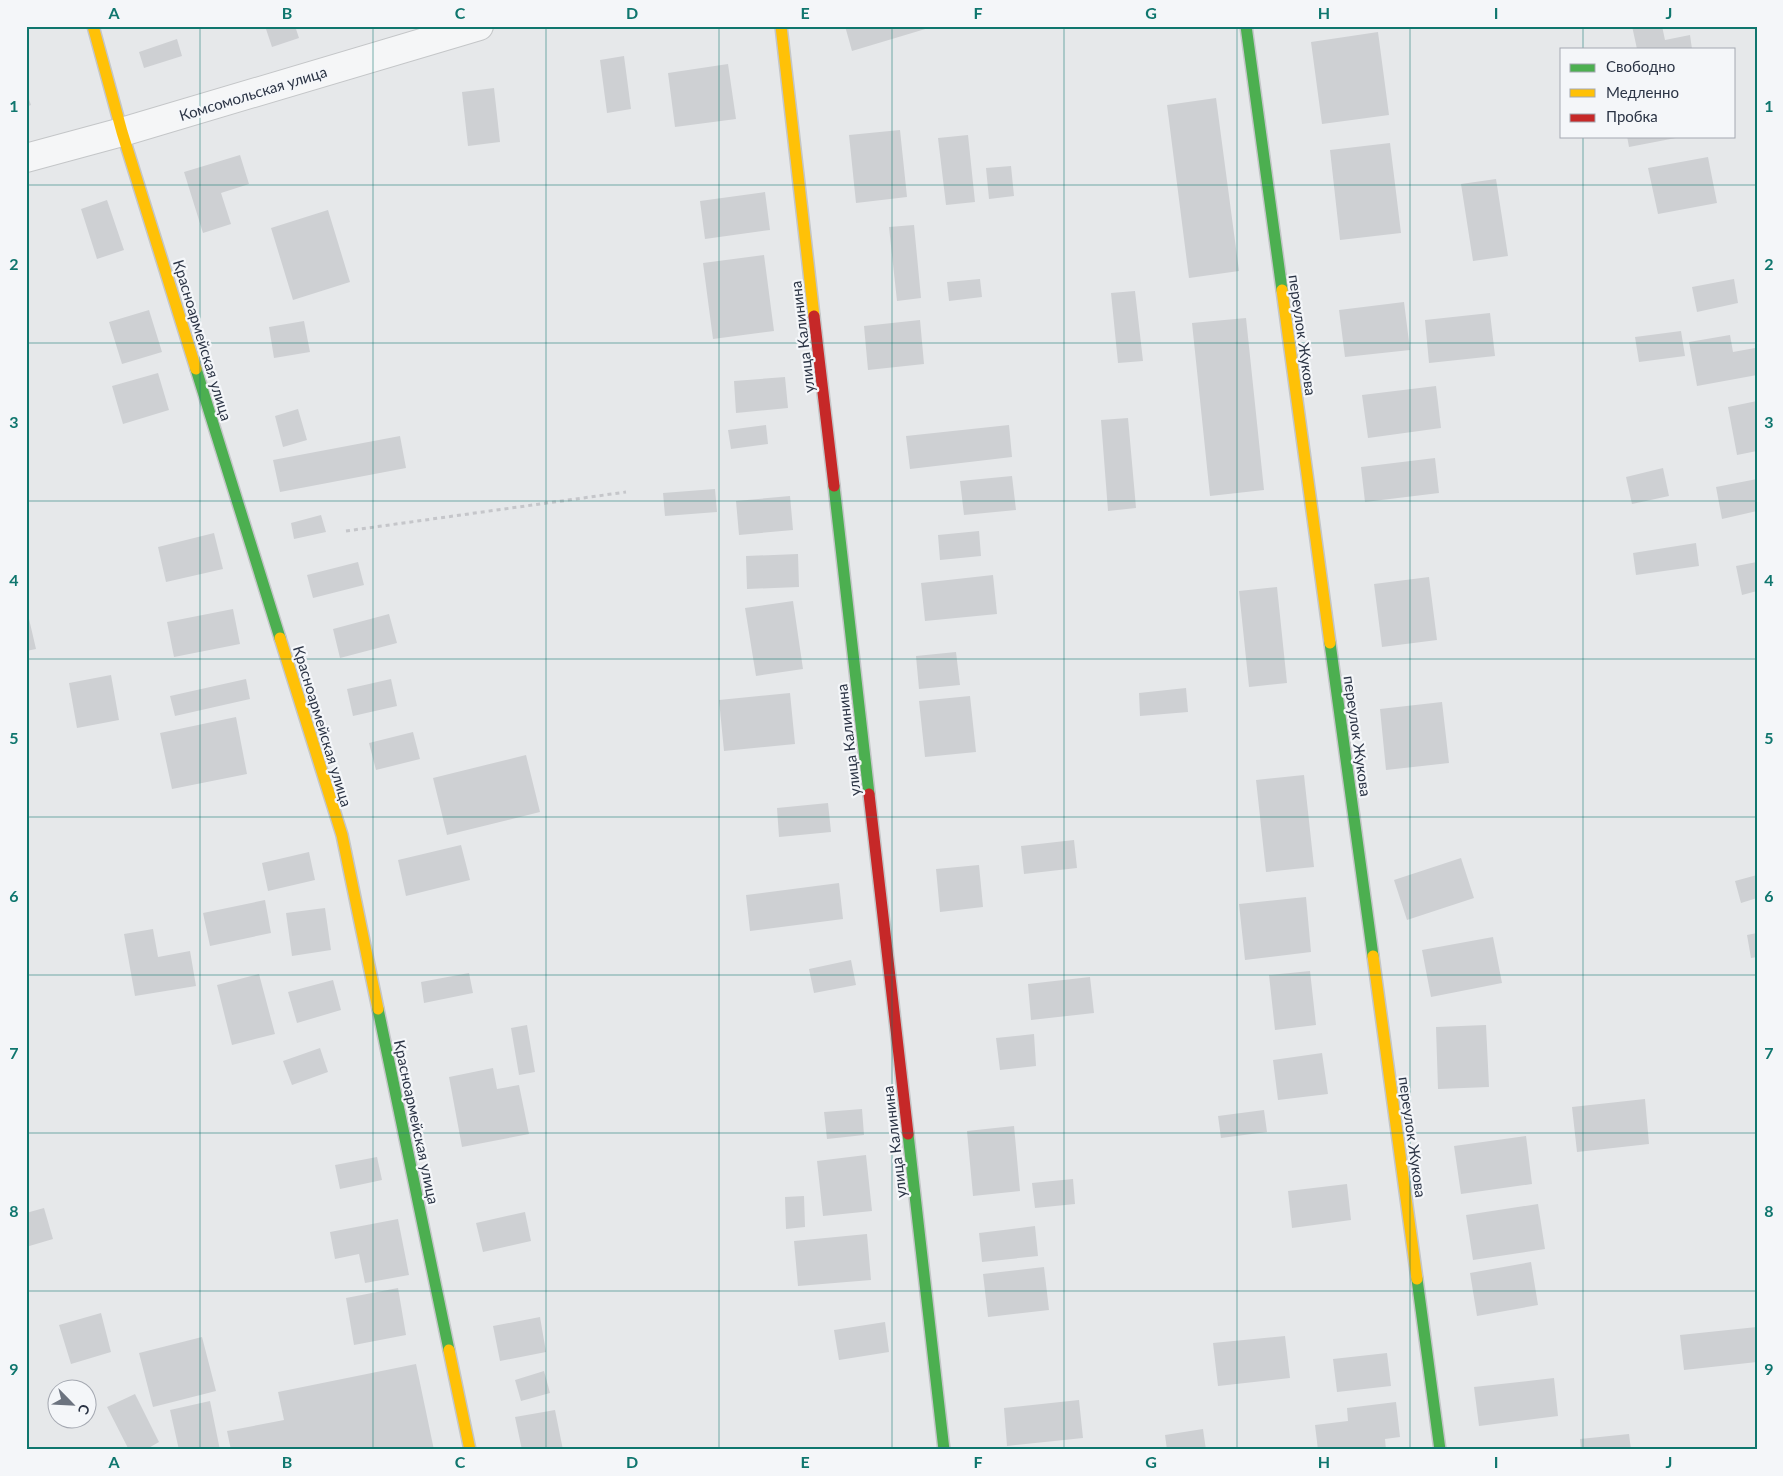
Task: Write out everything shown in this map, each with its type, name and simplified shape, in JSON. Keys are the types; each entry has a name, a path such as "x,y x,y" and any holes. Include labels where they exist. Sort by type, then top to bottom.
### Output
{"street":[{"name":"Красноармейская улица","path":"93,26 122,132 342,835 470,1450"},
{"name":"Комсомольская улица","path":"26,158 122,132 479,26"},
{"name":"улица Калинина","path":"781,26 944,1450"},
{"name":"переулок Жукова","path":"1246,26 1440,1450"}],"path":[{"path":"346,532 626,492"}],"building":[{"path":"265,26 295,26 299,38 272,47"},
{"path":"845,26 932,26 932,27 852,51"},
{"path":"1632,26 1662,26 1665,40 1690,35 1692,48 1637,48"},
{"path":"1378,32 1389,115 1322,124 1311,42"},
{"path":"177,39 182,56 144,68 139,52"},
{"path":"624,56 631,109 607,113 600,60"},
{"path":"728,64 736,119 675,127 668,73"},
{"path":"494,88 500,142 468,146 462,92"},
{"path":"26,91 31,105 26,107"},
{"path":"1216,98 1239,271 1189,278 1167,105"},
{"path":"900,130 907,197 856,203 849,135"},
{"path":"968,135 975,202 946,205 938,138"},
{"path":"1627,138 1676,138 1629,147"},
{"path":"1390,143 1401,233 1340,240 1330,150"},
{"path":"240,155 249,184 221,193 231,224 203,233 184,172"},
{"path":"1708,157 1717,203 1658,214 1648,168"},
{"path":"1011,166 1014,196 989,199 986,168"},
{"path":"1496,179 1508,256 1473,261 1461,184"},
{"path":"765,192 770,230 705,239 700,201"},
{"path":"107,200 124,250 97,259 81,209"},
{"path":"328,210 350,282 293,300 271,228"},
{"path":"914,225 921,298 897,301 889,227"},
{"path":"764,255 774,331 713,339 703,263"},
{"path":"980,279 982,297 949,301 947,282"},
{"path":"1734,279 1738,303 1697,312 1692,287"},
{"path":"1135,291 1143,361 1118,363 1111,293"},
{"path":"1404,302 1410,350 1345,357 1339,310"},
{"path":"149,310 162,352 122,364 109,322"},
{"path":"1490,313 1495,356 1429,363 1425,320"},
{"path":"1246,318 1264,490 1210,496 1192,323"},
{"path":"920,320 924,364 868,370 864,326"},
{"path":"304,321 310,352 274,358 269,327"},
{"path":"1681,331 1685,356 1639,362 1635,337"},
{"path":"1730,335 1733,352 1755,348 1757,375 1697,386 1689,342"},
{"path":"158,373 169,410 123,424 112,386"},
{"path":"785,377 788,408 736,413 734,381"},
{"path":"1436,386 1441,428 1368,438 1362,395"},
{"path":"1757,401 1757,451 1737,455 1728,407"},
{"path":"298,409 307,440 283,447 275,416"},
{"path":"1128,418 1136,508 1108,511 1101,420"},
{"path":"766,425 768,444 731,449 728,430"},
{"path":"1009,425 1012,457 910,469 906,436"},
{"path":"400,436 406,468 280,492 273,460"},
{"path":"1435,458 1439,493 1365,502 1361,467"},
{"path":"1663,468 1669,496 1632,504 1626,477"},
{"path":"1012,476 1016,510 964,515 960,481"},
{"path":"1757,479 1757,511 1722,519 1716,487"},
{"path":"715,489 717,512 665,516 663,493"},
{"path":"790,496 793,530 739,535 736,501"},
{"path":"321,515 326,532 294,539 291,523"},
{"path":"979,531 981,556 940,560 938,535"},
{"path":"214,533 223,569 166,582 158,547"},
{"path":"1696,543 1699,566 1636,575 1633,553"},
{"path":"798,554 799,587 747,589 746,556"},
{"path":"358,562 364,585 313,598 307,575"},
{"path":"1757,562 1757,591 1742,595 1736,566"},
{"path":"993,575 997,614 925,621 921,583"},
{"path":"1429,577 1437,640 1382,647 1374,584"},
{"path":"1277,587 1287,683 1249,687 1239,591"},
{"path":"793,601 803,669 756,676 745,608"},
{"path":"26,606 36,649 26,651"},
{"path":"233,609 240,644 174,657 167,622"},
{"path":"389,614 397,643 340,658 333,629"},
{"path":"956,652 960,685 919,689 916,656"},
{"path":"111,675 119,720 77,728 69,683"},
{"path":"246,679 250,699 175,716 170,696"},
{"path":"391,679 397,706 353,716 347,689"},
{"path":"1186,688 1188,712 1140,716 1139,693"},
{"path":"790,693 795,744 724,751 719,700"},
{"path":"970,696 976,752 925,757 919,701"},
{"path":"1442,702 1449,763 1386,770 1380,709"},
{"path":"236,717 247,774 172,789 160,733"},
{"path":"413,732 420,759 376,770 369,743"},
{"path":"526,755 540,812 447,835 433,778"},
{"path":"1304,775 1314,867 1266,872 1256,780"},
{"path":"828,803 831,832 779,837 777,808"},
{"path":"1074,840 1077,868 1024,874 1021,846"},
{"path":"461,845 470,880 406,896 398,860"},
{"path":"309,852 315,880 268,891 262,863"},
{"path":"1461,858 1474,898 1407,920 1394,880"},
{"path":"979,865 983,907 940,912 936,869"},
{"path":"1757,875 1757,898 1741,903 1735,881"},
{"path":"839,883 843,919 750,931 746,895"},
{"path":"1306,897 1311,952 1245,960 1239,904"},
{"path":"265,900 271,933 210,946 203,913"},
{"path":"325,908 331,950 292,956 286,913"},
{"path":"153,929 158,957 190,951 196,986 135,996 124,934"},
{"path":"1757,933 1757,957 1751,958 1747,935"},
{"path":"1493,937 1502,983 1431,997 1422,950"},
{"path":"851,960 856,985 814,993 809,969"},
{"path":"1310,971 1316,1025 1275,1030 1269,975"},
{"path":"469,973 473,993 424,1003 421,982"},
{"path":"259,974 275,1034 232,1045 217,985"},
{"path":"1090,977 1094,1013 1031,1020 1028,984"},
{"path":"333,980 341,1010 297,1023 288,992"},
{"path":"527,1025 535,1072 519,1075 511,1028"},
{"path":"1486,1025 1489,1087 1438,1089 1436,1027"},
{"path":"1034,1034 1036,1066 1000,1070 996,1038"},
{"path":"320,1048 328,1072 292,1085 283,1061"},
{"path":"1322,1053 1328,1094 1278,1100 1273,1060"},
{"path":"493,1068 497,1089 519,1085 529,1134 462,1147 449,1077"},
{"path":"1645,1099 1649,1144 1577,1152 1572,1107"},
{"path":"862,1109 864,1135 827,1139 824,1112"},
{"path":"1264,1110 1267,1132 1221,1138 1218,1116"},
{"path":"1014,1126 1020,1191 973,1196 967,1131"},
{"path":"1526,1136 1532,1184 1461,1194 1454,1146"},
{"path":"866,1155 872,1211 823,1216 817,1161"},
{"path":"377,1157 382,1180 340,1189 335,1165"},
{"path":"1073,1179 1075,1204 1035,1208 1032,1183"},
{"path":"1347,1184 1351,1220 1292,1228 1288,1191"},
{"path":"804,1196 805,1227 786,1229 785,1197"},
{"path":"1538,1204 1545,1249 1473,1260 1466,1215"},
{"path":"44,1208 53,1239 26,1247 26,1213"},
{"path":"525,1212 531,1241 483,1252 476,1223"},
{"path":"398,1219 409,1275 365,1283 359,1254 335,1259 330,1232"},
{"path":"1035,1226 1038,1256 982,1262 979,1233"},
{"path":"867,1234 871,1280 798,1286 794,1241"},
{"path":"1531,1262 1538,1305 1477,1316 1470,1273"},
{"path":"1044,1267 1049,1310 988,1317 983,1274"},
{"path":"398,1288 406,1335 354,1345 346,1298"},
{"path":"101,1313 111,1352 71,1364 59,1325"},
{"path":"540,1317 546,1352 500,1361 493,1326"},
{"path":"885,1322 889,1352 839,1360 834,1330"},
{"path":"1757,1327 1757,1362 1684,1370 1680,1335"},
{"path":"1285,1336 1290,1378 1218,1386 1213,1343"},
{"path":"202,1337 216,1391 153,1407 139,1353"},
{"path":"1387,1353 1391,1386 1337,1392 1333,1359"},
{"path":"416,1364 434,1450 231,1450 227,1431 284,1420 278,1392"},
{"path":"544,1371 550,1393 521,1401 515,1380"},
{"path":"1554,1378 1558,1416 1479,1426 1474,1387"},
{"path":"135,1394 159,1442 145,1450 129,1450 107,1407"},
{"path":"1079,1400 1083,1438 1007,1446 1004,1408"},
{"path":"210,1401 220,1450 179,1450 170,1410"},
{"path":"1396,1402 1400,1437 1385,1439 1386,1450 1318,1450 1315,1425 1348,1421 1347,1408"},
{"path":"555,1410 563,1450 522,1450 515,1417"},
{"path":"1203,1429 1206,1450 1167,1450 1165,1435"},
{"path":"1629,1434 1631,1450 1581,1450 1580,1439"}],"traffic: fast":[{"path":"1246,26 1282,290"},
{"path":"196,369 280,638"},
{"path":"834,486 869,794"},
{"path":"1330,643 1373,956"},
{"path":"378,1009 449,1350"},
{"path":"908,1134 944,1450"},
{"path":"1417,1279 1440,1450"}],"traffic: slow":[{"path":"93,26 122,132 196,369"},
{"path":"781,26 814,316"},
{"path":"1282,290 1330,643"},
{"path":"280,638 342,835 378,1009"},
{"path":"1373,956 1417,1279"},
{"path":"449,1350 470,1450"}],"traffic: jam":[{"path":"814,316 834,486"},
{"path":"869,794 908,1134"}]}
